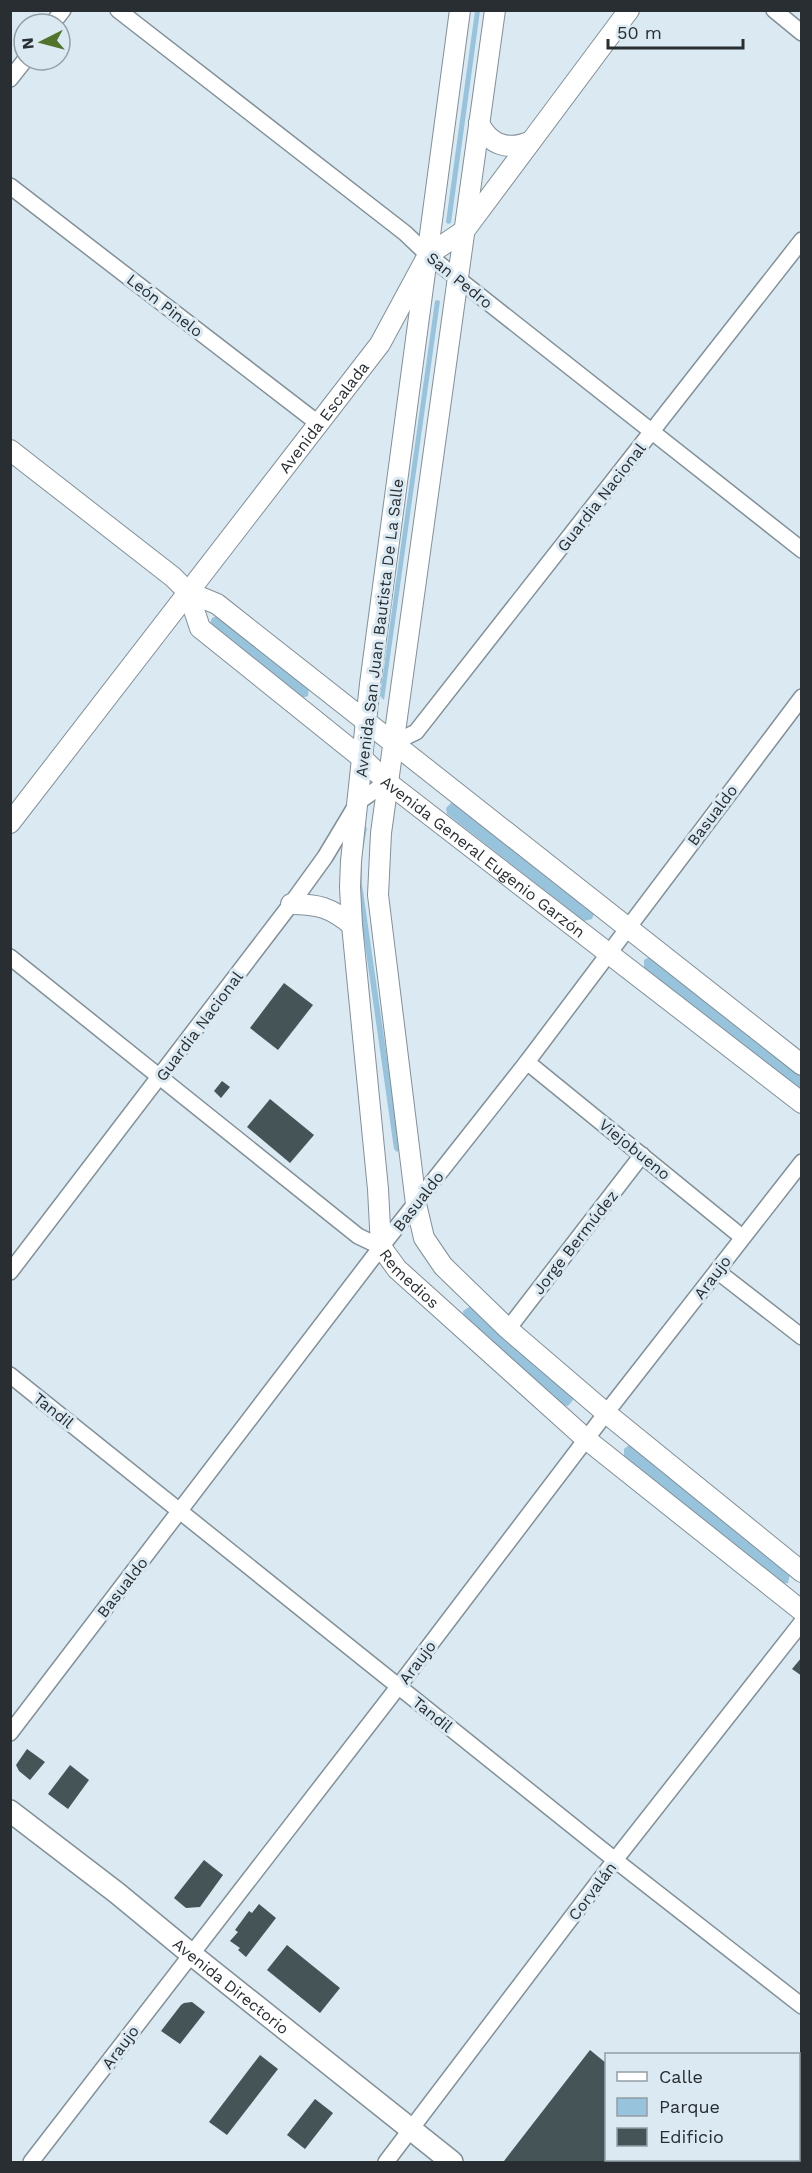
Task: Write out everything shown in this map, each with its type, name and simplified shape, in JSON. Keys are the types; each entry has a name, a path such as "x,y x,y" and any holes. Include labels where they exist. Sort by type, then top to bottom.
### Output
{"main road":[{"name":"Avenida Directorio","path":"10,1811 117,1893 452,2163"}],"street":[{"name":"San Pedro","path":"118,10 405,233 428,255 801,550"},
{"name":"Avenida San Juan Bautista De La Salle","path":"381,1248 378,1189 352,925 351,861 372,672 460,10"},
{"name":"Avenida San Juan Bautista De La Salle","path":"416,1204 378,895 381,833 495,10"},
{"name":"Avenida Escalada","path":"10,823 380,344 428,255 465,230 629,10"},
{"path":"774,10 801,33"},
{"path":"479,123 490,139 497,144 509,147 520,146 531,141"},
{"name":"León Pinelo","path":"10,186 319,424"},
{"name":"Guardia Nacional","path":"393,743 416,732 801,240"},
{"name":"Avenida General Eugenio Garzón","path":"10,450 173,577 188,592 217,604 801,1065"},
{"name":"Avenida General Eugenio Garzón","path":"188,592 200,628 363,759 387,782 801,1103"},
{"name":"Basualdo","path":"10,1733 526,1062 801,697"},
{"name":"Guardia Nacional","path":"10,1272 291,904 325,857 358,802 387,782"},
{"path":"291,904 315,904 338,914 352,925"},
{"name":"Remedios","path":"10,957 358,1236 381,1248 397,1269 586,1439 801,1611"},
{"name":"Viejobueno","path":"526,1062 742,1237"},
{"name":"Jorge Bermúdez","path":"508,1329 642,1155"},
{"name":"Araujo","path":"31,2163 801,1162"},
{"name":"Remedios","path":"416,1204 424,1238 443,1266 508,1329 606,1413 801,1572"},
{"path":"717,1271 801,1337"},
{"name":"Tandil","path":"10,1375 398,1687 801,2006"},
{"name":"Corvalán","path":"386,2163 615,1860 801,1622"}],"green space":[{"path":"475,11 480,11 451,223 448,224 446,222"},
{"path":"435,301 440,301 384,700 380,696"},
{"path":"217,616 309,687 308,696 302,698 210,624 212,618"},
{"path":"452,802 594,914 592,919 584,921 447,814 446,808"},
{"path":"364,825 367,828 362,855 362,884 400,1149 397,1152 394,1149 357,888"},
{"path":"651,956 801,1074 801,1092 644,969 644,960"},
{"path":"473,1307 573,1395 573,1400 568,1406 560,1405 464,1319 463,1311"},
{"path":"629,1445 790,1574 788,1583 782,1584 624,1458 624,1449"}],"building":[{"path":"284,983 313,1005 278,1050 250,1028"},
{"path":"222,1081 230,1087 221,1098 214,1091"},
{"path":"270,1099 314,1135 290,1163 247,1127"},
{"path":"802,1657 802,1676 792,1669"},
{"path":"27,1749 45,1762 30,1780 19,1771 16,1765"},
{"path":"70,1765 89,1780 68,1809 48,1794"},
{"path":"204,1860 223,1875 200,1907 186,1908 174,1898"},
{"path":"259,1904 276,1918 246,1957 238,1950 240,1948 230,1941 238,1932 235,1930 249,1911 252,1913"},
{"path":"287,1945 340,1988 320,2013 267,1970"},
{"path":"192,2002 205,2012 180,2044 161,2031 181,2005"},
{"path":"590,2050 605,2062 605,2161 622,2161 507,2162 504,2161"},
{"path":"260,2055 278,2069 227,2135 209,2122"},
{"path":"315,2099 333,2113 305,2149 287,2135"}]}
